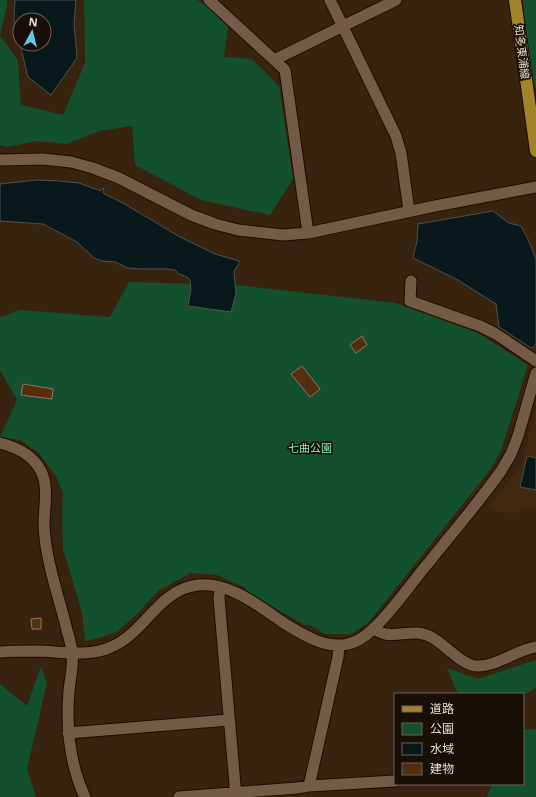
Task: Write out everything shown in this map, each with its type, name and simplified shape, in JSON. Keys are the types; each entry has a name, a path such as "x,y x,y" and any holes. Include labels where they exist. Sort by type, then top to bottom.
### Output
{"main road":[{"name":"知多東浦線","path":"515,0 533,119 536,151"}],"street":[{"path":"209,0 285,70 308,233"},
{"path":"330,0 396,136 401,153 409,211"},
{"path":"274,60 396,0"},
{"path":"0,160 43,159 71,162 93,168 119,178 191,215 215,224 261,234 283,235 308,233 409,211 536,187"},
{"path":"411,281 410,301 480,326 496,334 536,361"},
{"path":"0,652 16,650 72,653 100,651 120,643 134,632 159,605 173,594 196,585 220,587 234,592 304,635 328,644 348,645 358,641 374,629 403,595 502,471 518,436 536,373"},
{"path":"0,443 12,446 24,452 34,461 41,471 45,482 44,526 46,545 72,653 68,733 71,756 76,775 86,797"},
{"path":"220,587 219,598 236,795"},
{"path":"374,629 385,634 410,632 430,636 468,664 478,666 492,663 536,647"},
{"path":"309,786 338,657 338,645"},
{"path":"68,733 229,720"},
{"path":"179,797 236,795 309,786 394,781"}],"shaded area":[{"path":"536,407 536,509 527,509 518,513 498,512 489,506 521,465"}],"green space":[{"path":"0,0 7,0 7,4 0,36"},
{"path":"84,0 197,0 209,7 228,27 224,57 252,59 279,86 293,179 270,215 201,200 135,165 132,126 99,131 67,144 37,141 7,147 0,145 0,36 18,60 21,105 63,115 85,63"},
{"path":"523,0 536,0 536,88 533,82 529,60"},
{"name":"七曲公園","path":"129,282 237,285 396,303 478,333 528,365 501,451 490,470 369,622 351,634 325,634 310,625 305,625 247,593 246,588 217,575 190,573 158,591 137,614 118,631 85,641 82,612 63,549 63,494 56,476 39,453 20,440 0,437 17,400 0,370 0,317 20,310 110,317"},
{"path":"536,660 536,688 524,694 524,693 458,693 447,668 478,679"},
{"path":"41,666 47,683 27,769 36,797 0,797 0,684 27,706"},
{"path":"536,729 536,797 487,797 492,785 524,785 524,730"}],"water":[{"path":"15,0 76,0 74,24 77,58 51,95 28,77 22,52 52,52 52,12 14,12"},
{"path":"37,180 79,183 101,191 103,188 103,193 123,203 180,237 215,254 239,261 239,264 234,271 236,293 231,312 188,306 191,289 190,280 175,270 128,268 115,262 102,261 94,258 77,242 43,224 0,221 0,184"},
{"path":"493,211 509,223 521,226 536,259 536,343 535,346 531,348 499,327 496,304 458,280 413,258 417,241 418,224"},
{"path":"527,456 536,458 536,490 520,487"}],"building":[{"path":"362,336 367,345 356,353 350,345"},
{"path":"302,366 320,389 310,397 291,374"},
{"path":"23,384 53,389 52,399 21,395"},
{"path":"41,618 41,629 32,629 31,619"}]}
